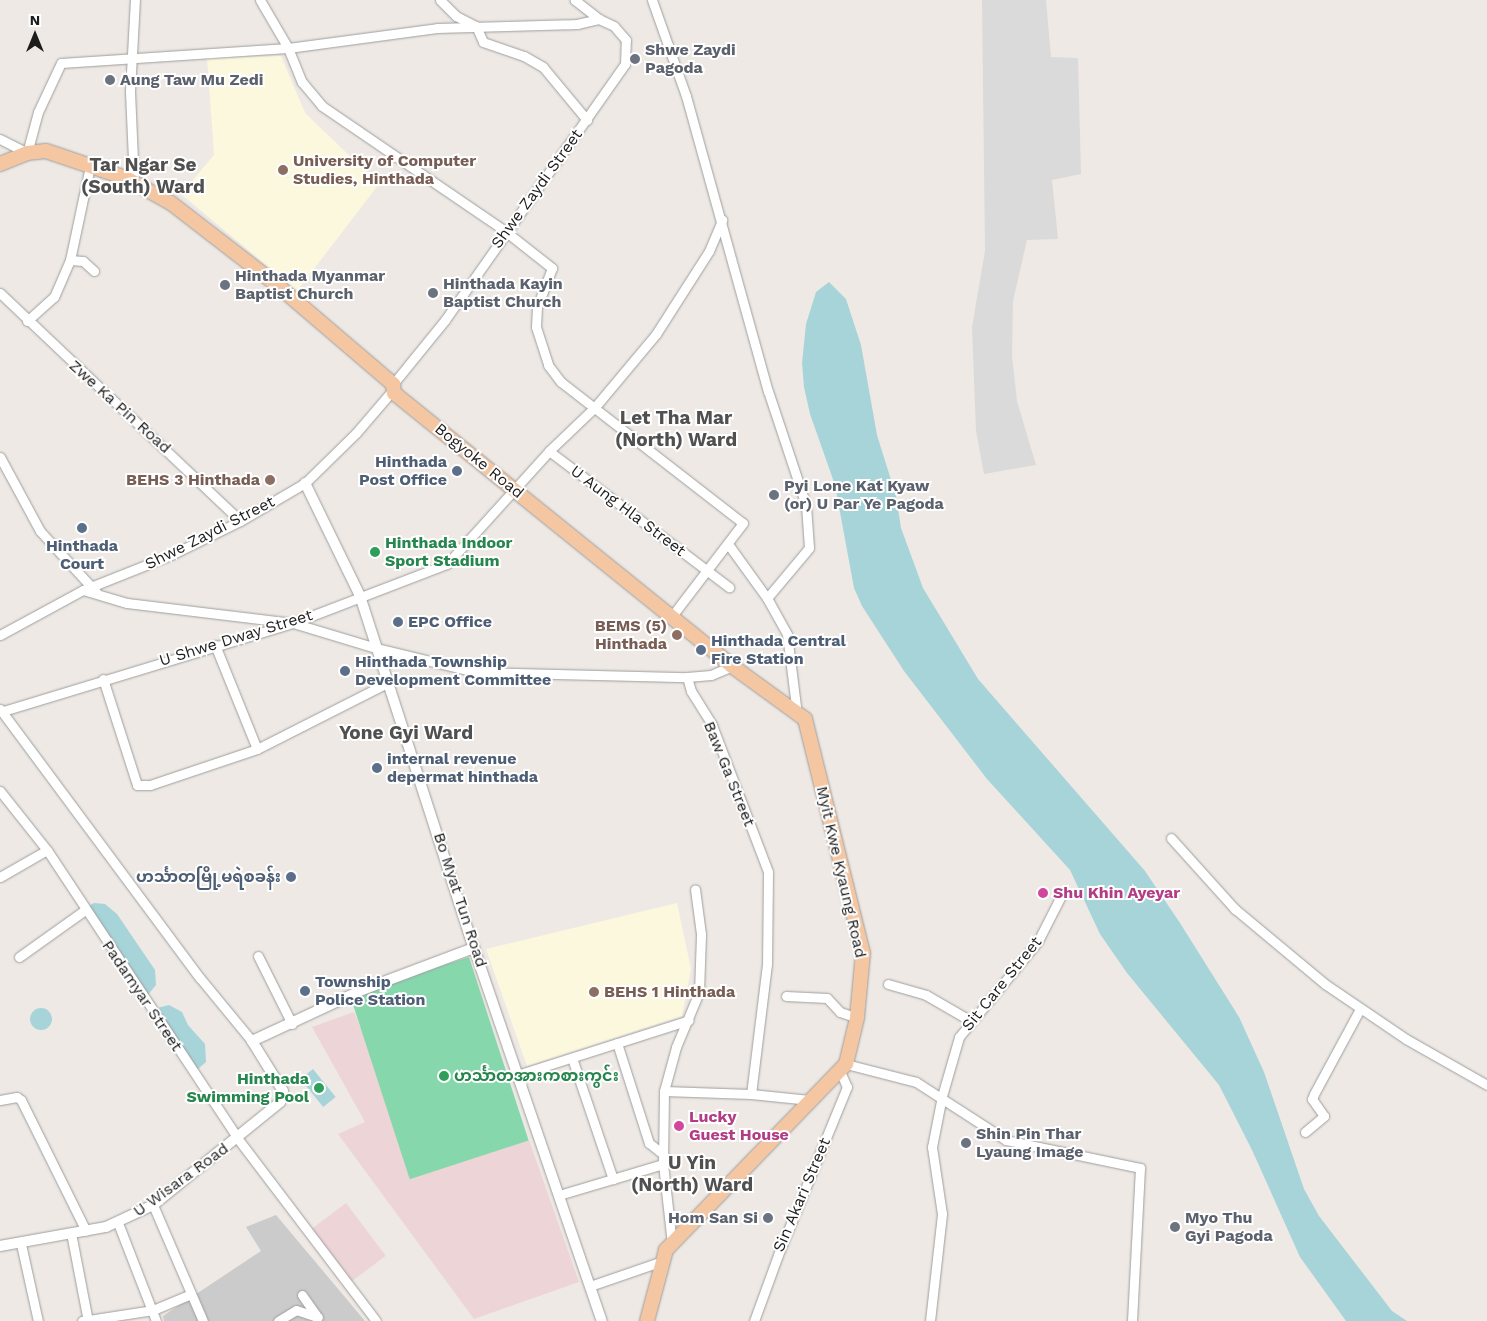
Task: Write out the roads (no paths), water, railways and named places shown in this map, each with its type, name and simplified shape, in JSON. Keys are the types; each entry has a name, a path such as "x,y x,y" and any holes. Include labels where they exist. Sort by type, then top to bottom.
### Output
{"main road":[{"name":"Bogyoke Road","path":"27,153 46,151 90,166 134,182 172,203 277,285 392,388 515,491 732,666 797,714"},
{"path":"0,164 27,153"},
{"name":"Myit Kwe Kyaung Road","path":"797,714 805,719 863,953 857,1018 843,1068"},
{"path":"647,1321 662,1260 672,1244 843,1068"}],"street":[{"path":"134,182 130,91 135,0"},
{"path":"260,0 288,48 302,82 322,106 506,231 552,268 537,307 540,345 548,365 561,382 743,523 672,616"},
{"path":"440,0 456,16 476,26 484,42 524,56 543,67 587,120"},
{"name":"Shwe Zaydi Street","path":"0,635 83,590 93,589 240,520 305,484 356,433 445,320 625,64 626,40 614,26 599,19 575,0"},
{"path":"652,0 686,96 768,391 806,505 809,548 768,598"},
{"path":"0,139 27,153 38,112 62,63 133,56 288,48 476,26 577,24 599,19"},
{"path":"27,321 54,297 70,260 90,166"},
{"name":"U Shwe Dway Street","path":"1,711 293,623 447,564 515,491 549,451 595,407 656,334 685,293 710,251 722,220"},
{"path":"70,260 83,260 94,271"},
{"name":"Zwe Ka Pin Road","path":"0,293 27,321 240,520"},
{"name":"U Aung Hla Street","path":"549,451 729,587"},
{"path":"0,457 40,532 102,597"},
{"name":"Bo Myat Tun Road","path":"305,484 360,596 474,948 520,1074 602,1321"},
{"path":"728,544 768,598 788,634 797,714"},
{"path":"83,590 127,603 293,623 376,648 476,672 687,677 711,675 732,666"},
{"path":"215,645 257,749"},
{"name":"Baw Ga Street","path":"687,677 691,691 712,725 768,872 767,964 761,1034 751,1094"},
{"path":"102,679 137,785 150,785 257,749 387,683"},
{"path":"1,711 200,978 252,1041 362,990 474,948"},
{"name":"Padamyar Street","path":"0,791 47,850 238,1139 376,1321"},
{"path":"1171,838 1225,899 1264,936 1360,1009 1487,1085"},
{"path":"0,877 47,850"},
{"path":"672,1244 663,1154 664,1091 676,1047 689,1020 699,992 702,964 695,889"},
{"name":"Sit Care Street","path":"930,1321 942,1214 932,1147 942,1096 959,1037 1038,941 1063,892"},
{"path":"19,956 85,910"},
{"path":"258,956 292,1024"},
{"path":"888,984 926,996 971,1021"},
{"path":"786,996 827,998 840,1012 857,1018"},
{"path":"1306,1132 1324,1116 1312,1099 1360,1009"},
{"path":"520,1074 689,1020"},
{"name":"U Wisara Road","path":"0,1246 22,1244 118,1223 153,1205 238,1139 280,1102 283,1091 252,1041"},
{"path":"617,1043 649,1144 663,1154"},
{"path":"572,1058 613,1179"},
{"path":"843,1068 916,1082 942,1096 967,1117 1006,1140 1140,1168 1132,1321"},
{"name":"Sin Akari Street","path":"754,1321 778,1255 847,1087 843,1068"},
{"path":"664,1091 751,1094 810,1100"},
{"path":"0,1100 17,1097 21,1100 86,1231"},
{"path":"559,1195 664,1164"},
{"path":"153,1205 203,1321"},
{"path":"118,1223 156,1321"},
{"path":"71,1233 86,1321 153,1310 191,1294"},
{"path":"22,1244 38,1321"},
{"path":"590,1286 662,1260"},
{"path":"302,1296 319,1319"},
{"path":"278,1321 296,1310 319,1319"}],"water":[{"path":"829,282 846,299 861,345 877,435 896,496 901,528 923,588 978,679 1145,871 1180,923 1239,1017 1264,1072 1304,1189 1319,1216 1392,1311 1407,1321 1346,1321 1300,1257 1252,1150 1219,1085 1127,973 1100,934 1070,870 987,779 904,671 862,606 854,588 835,485 810,414 804,387 802,363 806,324 816,292"},
{"path":"94,903 105,904 117,914 155,970 156,985 146,997 99,930 90,923 85,913 87,907"},
{"path":"169,1005 182,1012 188,1025 205,1044 206,1062 191,1075 153,1016 157,1008"},
{"path":"41,1008 49,1011 52,1019 49,1027 41,1030 33,1027 30,1019 33,1011"},
{"name":"Hinthada Swimming Pool","path":"313,1069 336,1097 323,1107 301,1079"}],"place":[{"name":"Shwe Zaydi Pagoda","path":"635,59"},
{"name":"Aung Taw Mu Zedi","path":"110,80"},
{"name":"University of Computer Studies, Hinthada","path":"283,170"},
{"name":"Hinthada Myanmar Baptist Church","path":"225,285"},
{"name":"Hinthada Kayin Baptist Church","path":"433,293"},
{"name":"Hinthada Post Office","path":"457,471"},
{"name":"BEHS 3 Hinthada","path":"270,480"},
{"name":"Pyi Lone Kat Kyaw (or) U Par Ye Pagoda","path":"774,495"},
{"name":"Hinthada Court","path":"82,528"},
{"name":"Hinthada Indoor Sport Stadium","path":"375,552"},
{"name":"EPC Office","path":"398,622"},
{"name":"BEMS (5) Hinthada","path":"677,635"},
{"name":"Hinthada Central Fire Station","path":"701,650"},
{"name":"Hinthada Township Development Committee","path":"345,671"},
{"name":"internal revenue depermat hinthada","path":"377,768"},
{"name":"ဟင်္သာတမြို့မရဲစခန်း","path":"291,877"},
{"name":"Shu Khin Ayeyar","path":"1043,893"},
{"name":"Township Police Station","path":"305,991"},
{"name":"BEHS 1 Hinthada","path":"594,992"},
{"name":"ဟင်္သာတအားကစားကွင်း","path":"444,1076"},
{"name":"Hinthada Swimming Pool","path":"319,1088"},
{"name":"Lucky Guest House","path":"679,1126"},
{"name":"Shin Pin Thar Lyaung Image","path":"966,1143"},
{"name":"Hom San Si","path":"768,1218"},
{"name":"Myo Thu Gyi Pagoda","path":"1175,1227"}],"district":[{"name":"Tar Ngar Se (South) Ward","path":"143,176"},
{"name":"Let Tha Mar (North) Ward","path":"676,429"},
{"name":"Yone Gyi Ward","path":"406,733"},
{"name":"U Yin (North) Ward","path":"692,1174"}]}
